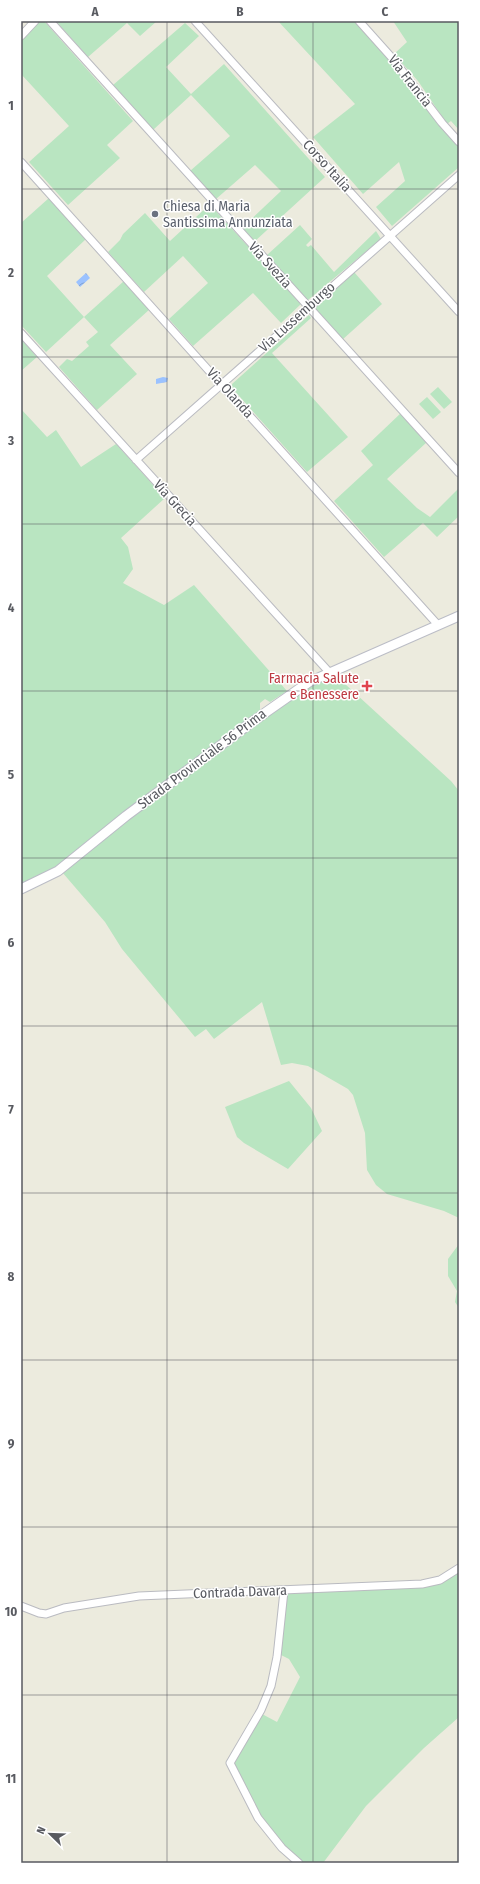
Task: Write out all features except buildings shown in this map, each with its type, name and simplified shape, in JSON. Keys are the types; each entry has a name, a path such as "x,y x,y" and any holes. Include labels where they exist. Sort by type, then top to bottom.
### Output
{"street":[{"path":"21,36 35,21"},
{"name":"Via Svezia","path":"50,21 459,472"},
{"name":"Corso Italia","path":"196,21 459,312"},
{"name":"Via Francia","path":"359,21 393,59 442,123 459,142"},
{"name":"Via Olanda","path":"21,162 438,625"},
{"name":"Via Lussemburgo","path":"136,460 459,175"},
{"name":"Via Grecia","path":"21,333 329,672"},
{"name":"Strada Provinciale 56 Prima","path":"21,889 58,871 126,816 252,722 309,682 459,616"},
{"name":"Contrada Davara","path":"21,1606 46,1614 64,1608 139,1596 284,1591 432,1583 459,1568"},
{"path":"284,1591 277,1657 271,1686 261,1710 230,1759 230,1763 258,1818 282,1848 299,1863"}],"green space":[{"path":"39,21 44,21 133,121 107,145 120,158 68,205 29,162 69,126 21,74 21,39"},
{"path":"56,21 157,21 140,36 127,23 88,57"},
{"path":"278,21 354,21 387,57 459,147 459,167 392,226 376,207 405,181 399,162 363,194 313,137 355,104"},
{"path":"393,21 459,21 459,130 451,121 447,124 418,81 394,54 407,42"},
{"path":"185,23 199,36 166,67 191,94 224,64 325,177 254,242 242,228 281,191 255,165 216,199 190,171 230,136 191,95 153,130 113,85"},
{"path":"49,198 86,239 47,276 84,317 46,352 21,325 21,223"},
{"path":"208,206 211,206 301,304 281,323 253,293 193,346 169,319 208,283 183,256 144,292 108,252 120,240 123,234 145,213 170,241"},
{"path":"300,225 312,239 306,245 308,247 311,245 334,272 376,231 381,239 308,300 267,255"},
{"path":"354,272 382,304 342,340 315,312 315,306 344,278"},
{"path":"124,281 150,309 110,345 137,374 97,410 59,367 67,359 72,361 89,346 86,342 98,332 84,317"},
{"path":"309,315 311,318 272,353 348,437 307,472 232,388 232,384"},
{"path":"21,339 37,357 21,371"},
{"path":"438,387 452,402 444,409 430,394"},
{"path":"427,397 441,412 433,419 419,404"},
{"path":"21,409 47,437 56,430 81,467 116,444 165,498 121,538 128,547 133,569 123,583 164,605 194,585 287,691 270,702 265,699 260,703 260,710 69,858 21,888"},
{"path":"401,413 427,442 387,479 417,508 430,517 459,488 459,516 437,537 423,523 384,557 334,501 373,465 361,451"},
{"path":"332,675 341,684 344,683 451,781 459,791 459,1218 444,1211 387,1194 376,1185 367,1170 365,1133 353,1095 348,1089 308,1066 292,1063 281,1065 262,1002 214,1039 206,1029 195,1037 122,949 105,922 62,872 249,728 281,705"},
{"path":"289,1081 311,1108 322,1131 288,1169 244,1143 237,1137 225,1107"},
{"path":"459,1244 459,1308 455,1302 457,1291 448,1276 448,1259"},
{"path":"459,1571 459,1717 424,1748 366,1806 323,1863 302,1863 262,1820 233,1764 262,1714 277,1722 300,1677 289,1659 281,1655 287,1594 423,1586"}],"water":[{"path":"86,273 90,278 80,287 76,282"},
{"path":"163,377 168,378 167,382 156,384 156,379"}],"place":[{"name":"Chiesa di Maria Santissima Annunziata","path":"155,214"},
{"name":"Farmacia Salute e Benessere","path":"367,686"}]}
